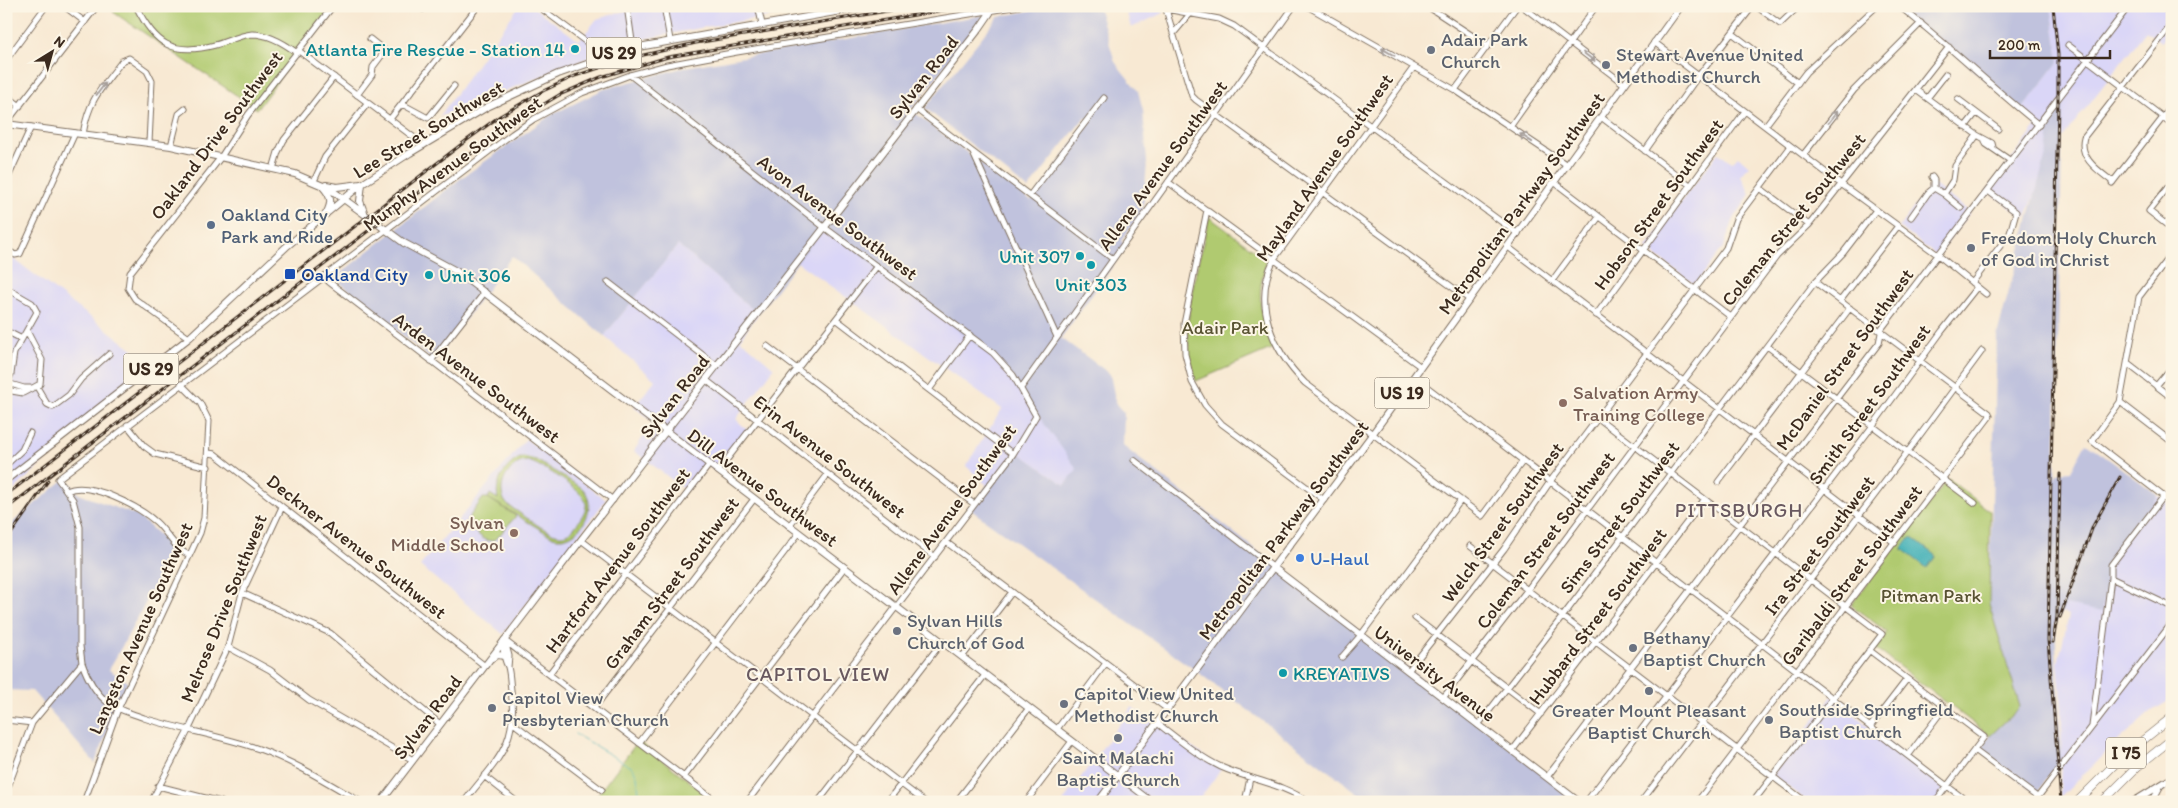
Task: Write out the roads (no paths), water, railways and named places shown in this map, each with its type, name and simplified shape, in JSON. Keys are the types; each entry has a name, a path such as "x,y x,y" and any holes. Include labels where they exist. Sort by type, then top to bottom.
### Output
{"highway":[{"name":"I 75","path":"2077,802 2122,757 2172,717"},
{"name":"I 75","path":"2102,802 2137,767 2172,740"}],"main road":[{"name":"Lee Street Southwest","path":"6,480 189,338 286,247 362,184 487,107 528,86 605,56 633,48 838,9 869,6"},
{"name":"Metropolitan Parkway Southwest","path":"1098,802 1324,500 1508,248 1681,6"},
{"path":"2162,6 2172,14"},
{"name":"Sylvan Road","path":"381,802 581,540 979,30 991,8"},
{"path":"8,124 171,146 273,169 321,184 338,187 362,184 360,201 364,212"},
{"path":"321,184 328,192 331,201 322,219"},
{"name":"Dill Avenue Southwest","path":"321,184 346,199 414,249 456,271 485,292 1118,776"},
{"name":"University Avenue","path":"1274,568 1579,802"},
{"path":"491,658 497,655 506,658"},
{"path":"2133,802 2144,799 2161,784 2172,778"}],"street":[{"path":"6,60 46,6"},
{"path":"64,6 84,22"},
{"path":"8,124 10,118 97,6"},
{"path":"136,6 159,40 171,48 189,50 252,34 278,40 334,77 424,145"},
{"name":"Oakland Drive Southwest","path":"189,338 135,299 127,284 130,273 221,157 248,115 333,6"},
{"path":"418,6 423,9 428,6"},
{"path":"390,119 478,6"},
{"path":"538,6 605,56"},
{"path":"627,6 633,48"},
{"path":"664,6 670,40"},
{"path":"758,6 762,24"},
{"name":"Murphy Avenue Southwest","path":"67,491 58,479 127,425 534,119 582,93 630,75 667,65 991,8 1020,6"},
{"name":"Allene Avenue Southwest","path":"747,802 1013,454 1036,416 1021,388 1294,6"},
{"path":"1308,6 1455,90 1566,165"},
{"path":"1427,6 1488,46"},
{"path":"1455,90 1517,6"},
{"path":"1522,6 1624,84"},
{"path":"1510,127 1596,6"},
{"path":"1645,150 1698,76 1755,6 1780,24 1800,6"},
{"path":"1764,126 1815,63 1877,6"},
{"path":"1900,6 1949,47 1985,81 2039,125"},
{"name":"McDaniel Street Southwest","path":"1547,777 1879,343 1882,328 2129,6"},
{"path":"1165,8 1227,22 1518,234"},
{"path":"1165,8 1192,96 1470,300"},
{"path":"1173,34 1190,14"},
{"path":"1803,155 1854,90 1921,23"},
{"path":"2172,24 2084,137 2082,145 2093,167 2113,183 2172,106"},
{"path":"1732,33 1798,83"},
{"path":"357,95 372,75 373,67 386,51 370,39"},
{"path":"1654,42 1986,294"},
{"path":"2068,45 2172,124"},
{"name":"Coleman Street Southwest","path":"1443,698 1528,590 1777,256 1809,226 1918,91 1949,47"},
{"path":"83,134 87,114 93,100 122,61 129,58 147,71 152,81 149,143"},
{"name":"Mayland Avenue Southwest","path":"1414,67 1274,259 1266,279 1264,301 1270,328 1280,354 1305,383 1482,516 1523,461"},
{"path":"1928,97 1946,74"},
{"name":"Avon Avenue Southwest","path":"630,75 824,227 970,335 1001,361 1021,388"},
{"path":"273,169 284,140 334,77"},
{"path":"402,104 428,118 454,86"},
{"path":"1918,91 2011,161"},
{"path":"6,95 20,106"},
{"path":"1030,195 1104,98"},
{"path":"1958,99 1998,129"},
{"path":"314,181 325,157 368,103"},
{"path":"171,146 180,114 185,109"},
{"path":"916,109 1113,259"},
{"name":"Hobson Street Southwest","path":"1596,315 1745,111"},
{"path":"1966,126 1976,113"},
{"path":"1601,117 1690,185"},
{"path":"6,182 31,127"},
{"path":"6,249 14,255 20,254 75,133"},
{"path":"1944,194 1953,180 1955,166 1977,135"},
{"name":"Welch Street Southwest","path":"1408,671 1493,563 1550,482 1726,248 1736,220 1791,146"},
{"path":"973,152 1057,337"},
{"path":"1932,176 1934,188"},
{"path":"1168,182 1421,367"},
{"path":"1554,182 1731,317"},
{"path":"2172,182 2149,211 2172,228"},
{"path":"1760,188 1809,226"},
{"path":"1934,188 1961,208"},
{"path":"1911,217 1928,193 1934,188"},
{"name":"Smith Street Southwest","path":"1586,802 1873,426 2010,233 2016,212 1988,191"},
{"path":"1207,210 1184,324 1185,354 1192,382 1205,405 1222,424 1324,500"},
{"name":"Sims Street Southwest","path":"1478,725 1563,616 1815,282 1843,254 1876,210"},
{"path":"1552,282 1599,217"},
{"path":"1840,301 1898,226"},
{"path":"1508,248 1895,543"},
{"path":"2172,254 2139,297 2120,402 2092,441 2172,503"},
{"name":"Hartford Avenue Southwest","path":"718,471 877,266"},
{"name":"Arden Avenue Southwest","path":"324,276 329,282 612,500"},
{"path":"608,282 717,366"},
{"path":"1815,282 1956,388"},
{"path":"6,288 32,303 37,310 14,353 12,374 7,384 24,388 37,386"},
{"path":"431,361 485,292"},
{"path":"1718,482 1850,308"},
{"path":"836,319 1013,454"},
{"path":"6,331 22,339"},
{"path":"6,390 23,392 40,384 42,360 26,331"},
{"path":"929,390 970,335"},
{"path":"767,346 974,504"},
{"path":"1767,346 1975,504"},
{"name":"Ira Street Southwest","path":"1641,802 1908,452 1982,351"},
{"path":"37,386 47,404 53,407 69,395 81,379 109,354"},
{"path":"2128,364 2172,398"},
{"path":"2156,386 2172,367"},
{"path":"1414,377 1968,802"},
{"name":"Erin Avenue Southwest","path":"706,380 935,557"},
{"name":"Langston Avenue Southwest","path":"84,802 118,709 189,555 204,518 210,427 207,414 200,403 181,384"},
{"name":"Garibaldi Street Southwest","path":"1696,802 1990,416 1989,413 1956,388"},
{"path":"2120,402 2172,442"},
{"path":"1598,418 1882,634 1753,802"},
{"path":"127,425 144,446 155,454 208,467"},
{"path":"6,465 22,450 30,433"},
{"name":"Deckner Avenue Southwest","path":"209,452 215,454 485,666"},
{"path":"1134,460 1274,568"},
{"name":"Hartford Avenue Southwest","path":"549,674 709,465"},
{"path":"789,526 828,474"},
{"path":"189,555 182,552 156,522 128,504 94,491 74,489 67,491 76,508 80,527 80,646 82,663 87,677 95,690 118,709 278,756 361,802"},
{"path":"2092,726 2111,578 2111,565 2164,496"},
{"name":"Graham Street Southwest","path":"594,708 754,499"},
{"path":"1342,656 1361,635 1461,500"},
{"name":"Hubbard Street Southwest","path":"1512,751 1704,500"},
{"name":"Melrose Drive Southwest","path":"152,802 158,786 188,731 228,647 242,592 282,507"},
{"path":"639,743 799,533"},
{"path":"581,540 925,802"},
{"path":"946,542 1167,710"},
{"path":"1470,546 1806,802"},
{"path":"684,777 844,568"},
{"path":"2111,578 2172,607"},
{"path":"242,592 330,633 440,724"},
{"path":"962,657 1012,592"},
{"path":"1416,618 1541,714"},
{"path":"1974,750 2035,800 2172,622"},
{"path":"504,640 716,802"},
{"path":"464,802 506,746 513,723 513,708 504,640"},
{"path":"818,802 942,642"},
{"path":"228,647 270,670 309,700 413,760"},
{"path":"1869,650 1984,738 1935,802"},
{"path":"506,658 520,652"},
{"path":"6,792 32,723 82,663"},
{"path":"1057,729 1106,663"},
{"path":"887,802 985,675"},
{"path":"1870,727 1907,679"},
{"path":"956,802 1029,708"},
{"path":"1908,756 1944,708"},
{"path":"6,720 32,723"},
{"path":"513,723 602,790"},
{"path":"1157,723 1207,760 1250,778 1283,788 1308,802"},
{"path":"1026,802 1072,741"},
{"path":"484,776 517,802"},
{"path":"1118,776 1152,802"},
{"path":"1246,802 1250,778"},
{"path":"2152,802 2161,784"},
{"path":"158,786 221,802"}],"water":[{"path":"1911,537 1936,556 1927,568 1902,549"}],"waterway":[{"path":"575,734 633,768 637,776 640,802"}],"railway":[{"path":"6,495 467,140 500,116 543,91 575,76 626,59 696,43 917,6"},
{"path":"6,509 385,218 511,124 559,95 601,77 668,57 968,6"},
{"path":"2053,6 2058,55 2058,99 2048,640 2061,802"},
{"path":"2053,642 2057,617 2060,474"},
{"path":"2060,617 2093,526 2120,477"},
{"path":"6,541 48,481"}],"place":[{"name":"Atlanta Fire Rescue - Station 14","path":"575,49"},
{"name":"Adair Park Church","path":"1431,50"},
{"name":"Stewart Avenue United Methodist Church","path":"1606,65"},
{"name":"Oakland City Park and Ride","path":"211,225"},
{"name":"Freedom Holy Church of God in Christ","path":"1971,248"},
{"name":"Unit 307","path":"1080,256"},
{"name":"Unit 303","path":"1091,265"},
{"name":"Oakland City","path":"290,274"},
{"name":"Unit 306","path":"429,275"},
{"name":"Salvation Army Training College","path":"1563,403"},
{"name":"Sylvan Middle School","path":"514,533"},
{"name":"U-Haul","path":"1300,558"},
{"name":"Sylvan Hills Church of God","path":"897,631"},
{"name":"Bethany Baptist Church","path":"1633,648"},
{"name":"KREYATIVS","path":"1283,673"},
{"name":"Greater Mount Pleasant Baptist Church","path":"1649,691"},
{"name":"Capitol View United Methodist Church","path":"1064,704"},
{"name":"Capitol View Presbyterian Church","path":"492,708"},
{"name":"Southside Springfield Baptist Church","path":"1769,720"},
{"name":"Saint Malachi Baptist Church","path":"1118,738"}],"district":[{"name":"PITTSBURGH","path":"1739,510"},
{"name":"CAPITOL VIEW","path":"818,674"}],"park label":[{"name":"Adair Park","path":"1225,327"},
{"name":"Pitman Park","path":"1931,595"}]}
